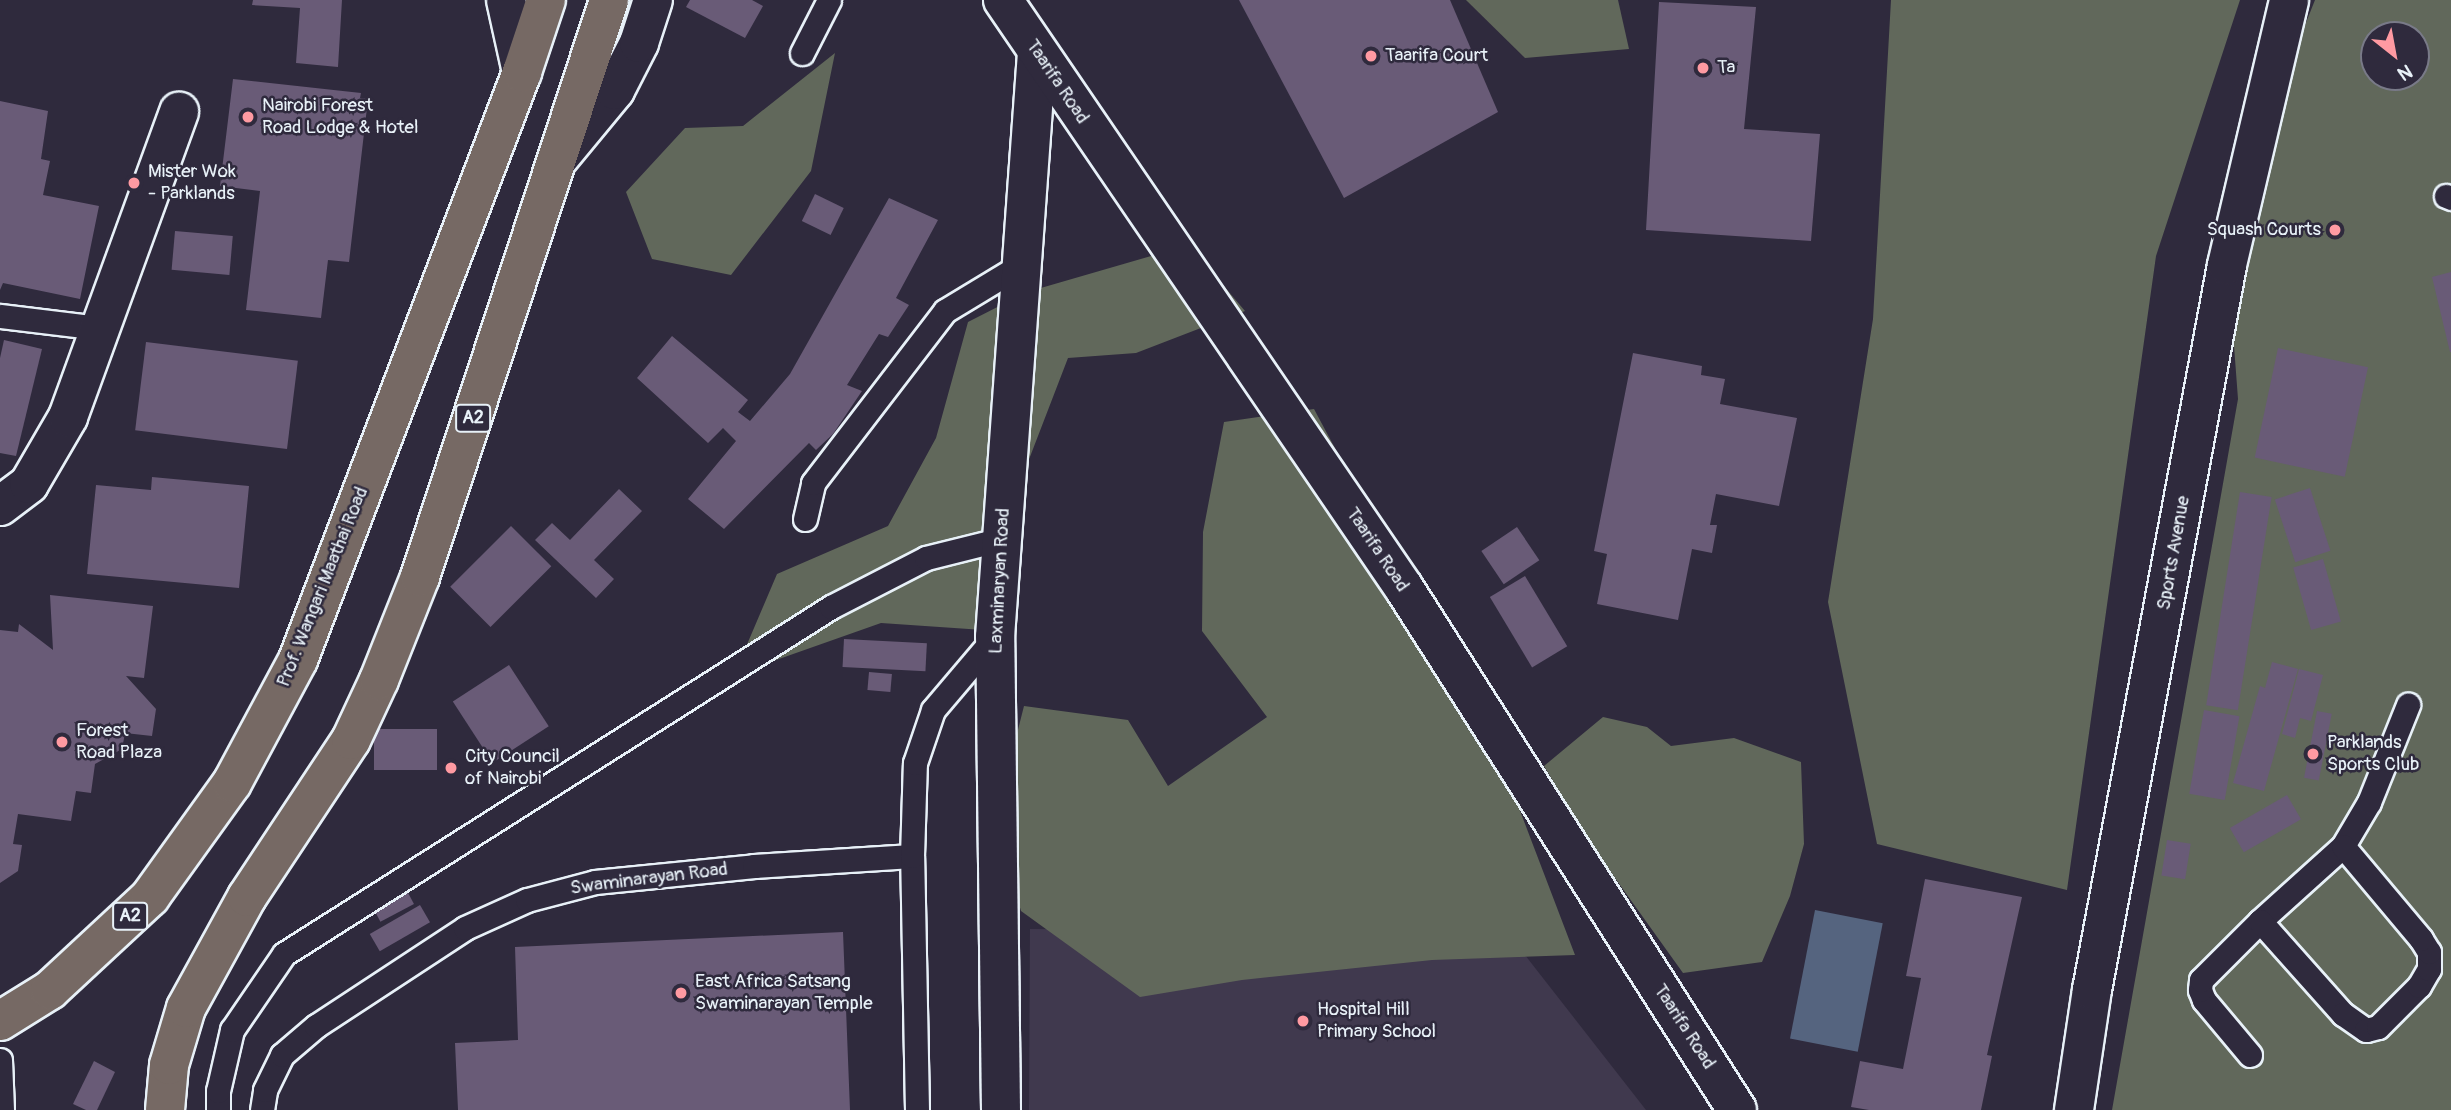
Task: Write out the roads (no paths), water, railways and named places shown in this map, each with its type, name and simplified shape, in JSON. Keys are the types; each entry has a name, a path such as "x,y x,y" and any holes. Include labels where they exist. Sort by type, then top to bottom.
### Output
{"main road":[{"name":"Prof. Wangari Maathai Road","path":"0,1021 50,990 150,897 232,783 298,660 522,72 546,0"},
{"name":"A2","path":"165,1110 169,1065 186,1008 247,897 351,740 379,680 420,577 609,0"}],"street":[{"path":"506,0 522,72"},
{"path":"559,158 615,90 639,43 653,0"},
{"name":"Taarifa Road","path":"1003,0 1404,588 1737,1110"},
{"name":"Sports Avenue","path":"2074,1110 2092,990 2227,265 2290,0"},
{"name":"Laxminaryan Road","path":"1001,1110 995,637 1037,52"},
{"path":"0,506 29,484 68,417 179,112"}],"lane":[{"path":"802,53 829,0"},
{"path":"805,519 813,483 944,311 1021,265"},
{"path":"0,316 99,328"},
{"path":"218,1110 218,1091 232,1030 284,954 831,607 926,558 1002,538"},
{"path":"917,1110 912,856 915,763 933,710 995,637"},
{"path":"2250,1055 2204,1000 2200,990 2201,981 2260,921 2343,846 2369,802 2408,705"},
{"path":"2260,921 2343,1014 2366,1030 2378,1027 2419,986 2429,968 2429,952 2343,846"},
{"name":"Swaminarayan Road","path":"262,1110 265,1090 282,1055 316,1026 465,929 527,900 595,882 754,866 912,856"},
{"path":"0,1060 2,1110"}],"water":[{"path":"1815,910 1883,923 1858,1052 1790,1039"}],"place":[{"name":"Taarifa Court","path":"1371,56"},
{"name":"Ta","path":"1703,68"},
{"name":"Nairobi Forest Road Lodge & Hotel","path":"248,117"},
{"name":"Mister Wok - Parklands","path":"134,183"},
{"name":"Squash Courts","path":"2335,230"},
{"name":"Forest Road Plaza","path":"62,742"},
{"name":"Parklands Sports Club","path":"2313,754"},
{"name":"City Council of Nairobi","path":"451,768"},
{"name":"East Africa Satsang Swaminarayan Temple","path":"681,993"},
{"name":"Hospital Hill Primary School","path":"1303,1021"}]}
